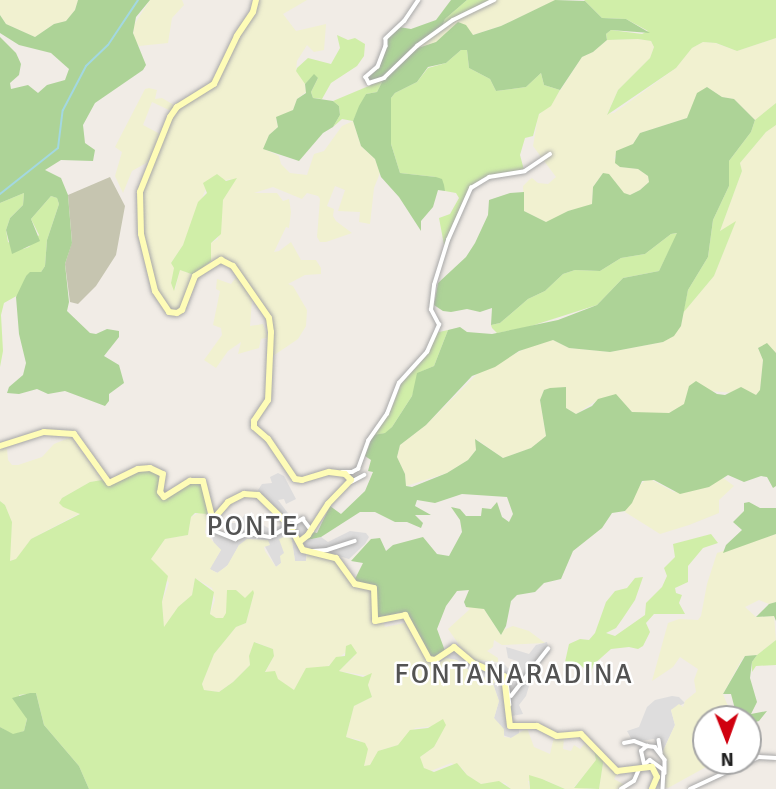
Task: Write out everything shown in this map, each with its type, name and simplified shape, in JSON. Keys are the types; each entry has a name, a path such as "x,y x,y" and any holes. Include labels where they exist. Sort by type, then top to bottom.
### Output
{"street":[{"path":"257,0 214,84 177,107 166,125 140,192 143,248 155,291 164,307 172,313 183,308 191,284 204,268 221,260 233,266 271,325 268,404 254,421 254,427 268,439 295,479 358,469 368,441 387,414 400,383 427,352 439,325 430,310 434,285 448,240 471,188 489,177 525,171 550,154"},
{"path":"419,0 405,21 386,39 378,68 366,77 369,83 384,78 417,46 453,20 494,0"},
{"path":"0,446 44,432 74,434 109,483 138,470 150,468 163,474 160,492 165,496 190,481 203,481 209,514 214,516"},
{"path":"340,473 348,476 351,482"},
{"path":"299,542 312,531 328,504 351,482 364,475"},
{"path":"312,531 303,519 290,526 266,538 249,533 235,539 215,531 214,516 228,502 252,493 260,497 290,526 308,552 335,558 355,584 374,588 375,621 400,614 408,616 429,659 435,660 454,647 473,663 498,673 506,681 511,696 508,723 514,728 537,726 557,736 581,734 617,771 652,767 657,774 652,789"},
{"path":"308,552 327,550 355,541"},
{"path":"511,696 548,649"},
{"path":"506,681 509,714"},
{"path":"659,740 666,764 663,789"},
{"path":"624,743 634,741 655,747 661,753"},
{"path":"643,767 640,753 647,746"},
{"path":"690,789 759,757 776,758"},
{"path":"621,789 634,781 650,760 665,773"}],"shaded area":[{"path":"0,0 78,0 75,10 66,21 54,24 35,37 6,24 0,15"},
{"path":"150,0 182,0 184,5 172,18 168,43 139,46 133,37 134,25"},
{"path":"258,0 307,0 283,14 296,31 326,24 324,50 314,52 307,45 297,61 296,71 304,79 306,92 297,99 293,110 276,119 278,127 269,135 264,149 279,156 281,164 290,173 307,175 314,154 324,151 342,126 353,121 361,146 375,159 380,173 374,188 370,224 359,222 360,212 338,211 345,190 335,186 327,206 334,209 333,216 336,221 352,233 326,242 320,242 317,237 318,196 307,193 302,199 273,187 254,193 277,193 283,201 289,199 289,228 286,227 274,252 291,242 301,260 316,260 321,268 321,274 305,275 288,284 293,286 307,310 306,326 298,339 270,358 273,333 256,299 258,295 250,289 238,271 219,259 211,261 211,243 218,239 223,200 236,179 223,180 217,174 209,181 183,245 171,263 175,268 171,283 175,290 180,270 194,275 182,309 172,312 159,297 143,231 141,195 173,116 180,107 212,88"},
{"path":"495,0 556,0 501,26 472,35 458,23 436,42 415,49 458,18"},
{"path":"776,38 776,103 755,120 734,99 722,97 707,87 687,118 640,133 633,144 614,157 620,167 638,169 648,176 649,182 640,190 630,195 624,194 613,179 603,173 593,187 592,204 587,207 568,211 546,222 524,211 523,186 532,178 538,183 548,184 556,177 533,146 538,116 554,100 582,57 607,40 638,39 651,41 654,47 650,58 618,90 607,114 614,113 676,68 692,48 703,42 715,43 737,51"},
{"path":"145,89 157,90 155,99 162,98 174,105 171,111 152,102 143,125 160,134 148,162 132,171 123,193 115,176 122,152 115,147"},
{"path":"776,125 776,353 767,344 758,348 763,360 760,391 756,395 711,391 669,413 657,415 632,412 620,399 596,401 576,414 566,408 566,387 544,390 540,400 546,436 531,448 503,458 476,439 476,450 468,460 447,473 406,486 405,474 397,457 400,445 426,425 478,373 540,341 553,340 569,348 610,352 663,342 681,326 683,313 714,276 735,223 720,231 742,171 740,163 766,132"},
{"path":"110,177 125,206 116,255 96,286 78,304 70,302 65,264 72,242 68,195"},
{"path":"237,276 252,300 250,326 263,324 268,337 261,339 259,348 238,354 241,342 228,351 216,368 204,360 222,335 221,328 213,325 220,291 216,289 217,279 231,284"},
{"path":"71,437 102,480 90,482 62,498 69,508 80,513 31,539 16,560 9,561 12,522 5,505 0,501 0,449 7,448 8,460 12,465 18,465 42,457 54,444"},
{"name":"PONTE","path":"278,473 284,476 296,499 286,504 284,499 278,500 294,521 299,524 305,522 309,533 304,541 321,537 328,542 350,531 366,533 369,537 365,544 349,559 321,551 306,554 306,561 295,561 291,534 281,563 276,567 262,541 256,539 239,545 229,564 218,573 209,569 221,550 214,544 210,529 230,534 230,523 239,523 245,514 270,529 285,524 256,493 262,484 272,483 270,477"},
{"path":"722,477 734,486 719,500 719,513 689,525 660,534 625,512 639,486 648,478 674,492 709,487"},
{"path":"201,512 207,514 205,533 221,550 210,569 217,573 227,566 239,545 247,539 268,540 270,545 264,547 265,551 276,567 281,563 280,556 284,553 279,539 291,534 295,561 306,561 307,554 321,554 335,559 352,583 372,589 385,627 409,622 428,661 437,664 446,658 457,660 479,679 486,677 496,681 493,684 499,701 494,718 504,729 504,737 511,738 527,728 534,747 550,754 554,737 564,738 563,749 571,751 574,745 580,749 587,741 594,748 597,760 574,787 583,786 586,789 565,789 545,780 528,781 530,789 511,789 505,783 496,782 481,784 467,775 462,768 451,763 428,772 420,763 420,757 434,747 445,725 415,728 398,745 381,750 369,766 364,766 366,755 360,740 346,737 354,706 372,697 368,685 369,676 339,671 355,656 346,652 324,669 309,668 294,690 265,673 274,656 273,649 255,642 249,656 250,665 233,682 219,692 204,690 202,684 214,654 236,627 246,623 254,593 245,599 236,590 227,590 227,613 223,618 216,618 210,614 215,600 212,588 195,578 192,595 178,607 164,628 162,602 169,583 151,559 165,539 188,535 191,517"},
{"path":"776,534 776,602 769,604 759,600 745,607 756,617 774,616 776,640 757,655 745,656 741,661 723,694 728,705 692,705 692,775 668,788 665,787 667,763 662,753 675,725 671,710 679,704 683,707 685,701 696,692 694,680 698,669 680,657 673,667 652,681 668,623 679,619 698,620 701,616 717,553"},
{"path":"478,606 484,609 501,635 503,630 513,626 529,631 545,643 502,645 494,640 493,647 487,651 498,658 498,662 480,660 480,665 465,653 448,629 470,609 466,607"},
{"path":"547,642 550,653 540,664 541,670 532,676 526,696 519,705 523,714 512,716 510,723 519,726 519,735 511,738 503,735 494,718 499,701 493,684 469,673 454,659 435,663 452,646 480,665 503,663 509,669 507,676 515,680 522,670 514,666 517,661 508,658 506,647 529,654 536,645"},
{"path":"679,697 685,703 671,710 675,725 661,755 655,748 657,743 654,739 633,742 627,731 639,727 647,707 655,700"},
{"path":"604,757 617,774 614,779 625,785 617,789 599,789"}],"green space":[{"path":"78,0 150,0 136,17 133,33 146,65 143,70 95,103 83,125 85,143 95,150 93,161 61,160 45,170 61,178 68,195 72,243 65,264 69,302 67,311 90,333 96,334 107,329 119,331 119,337 104,356 119,365 124,383 109,394 109,401 105,406 65,391 48,394 37,389 19,394 7,393 9,387 23,375 26,363 19,334 16,297 26,276 30,272 41,272 45,266 47,240 59,204 57,198 51,196 31,219 40,241 12,254 6,230 10,218 23,205 24,193 0,203 0,37 16,53 21,64 19,75 10,83 11,89 28,85 38,93 47,85 65,80 69,69 51,53 19,45 0,33 0,15 6,24 35,37 54,24 66,21 75,10"},
{"path":"451,0 467,0 445,19 441,29 414,47 385,77 370,82 368,78 380,66 387,39 399,27 411,29 436,20"},
{"path":"467,0 492,0 460,14 441,29 445,19"},
{"path":"555,0 585,1 602,18 626,19 650,33 611,30 606,34 607,40 582,57 560,90 544,85 541,73 526,87 496,91 490,79 469,68 467,50 461,50 446,63 428,67 417,82 395,93 391,98 391,144 400,173 436,177 442,179 444,185 445,191 438,190 433,207 421,221 421,231 399,197 381,177 375,159 361,146 353,121 359,106 366,94 377,92 383,80 415,49 436,42 458,22 466,25 473,35 501,26"},
{"path":"584,0 776,0 776,38 737,51 716,43 703,42 692,48 676,68 607,115 618,90 650,58 654,47 651,41 638,39 607,40 606,34 611,30 642,34 648,31 626,19 602,18"},
{"path":"337,35 348,40 355,38 365,44 364,56 357,66 331,83 322,99 313,98 311,92 318,78 312,77 305,84 296,71 297,68 308,58 331,64 340,48"},
{"path":"461,50 467,50 469,68 490,79 496,91 526,87 541,73 544,85 560,90 551,106 539,114 533,136 525,138 520,155 524,170 490,176 472,185 445,250 439,218 450,214 459,198 456,193 445,191 436,177 400,173 391,144 391,98 395,93 417,82 428,68 446,63"},
{"path":"314,74 318,78 311,92 313,98 333,101 339,106 340,115 333,127 323,133 299,161 263,149 269,135 278,127 276,117 293,110 297,99 306,93 305,84"},
{"path":"383,80 377,92 366,94 353,121 342,119 333,127 340,115 339,106 333,101"},
{"path":"707,87 722,97 734,99 755,120 751,132 729,161 729,186 713,220 708,257 688,290 681,326 674,336 663,342 610,352 569,348 553,340 519,351 495,367 472,376 426,425 400,445 397,457 405,474 406,486 412,487 447,473 468,460 476,450 475,439 503,458 531,448 546,436 540,400 544,390 550,388 566,387 566,408 576,414 592,406 598,399 616,394 632,412 669,413 684,404 689,386 696,381 717,394 725,395 741,387 756,395 760,390 763,360 758,348 767,343 776,353 776,486 773,488 767,477 761,476 744,482 728,475 709,487 680,494 654,480 642,481 632,503 625,511 612,513 602,528 573,551 561,579 544,583 535,592 517,595 511,601 506,626 501,635 484,609 466,607 464,602 469,590 457,591 446,606 437,629 445,651 438,657 430,658 408,615 398,613 379,620 376,618 377,590 358,583 355,579 363,563 351,561 371,539 380,538 386,551 393,545 423,537 437,554 449,556 462,532 460,520 451,507 460,509 466,516 481,516 482,508 491,509 497,502 502,517 509,522 513,514 507,497 462,494 435,503 417,500 415,506 431,515 415,515 423,523 421,528 407,522 395,522 375,512 360,512 321,537 307,540 313,532 317,533 330,506 341,514 365,491 373,472 368,471 371,460 365,456 373,435 385,433 392,427 412,396 417,373 434,366 448,330 460,327 467,332 492,334 558,320 597,305 623,278 659,271 677,233 671,234 645,254 621,258 600,271 575,270 563,274 545,291 528,299 500,323 491,325 492,308 480,312 467,309 451,312 443,311 434,305 438,283 466,257 475,243 488,215 489,200 510,193 524,192 524,211 546,222 568,211 592,204 593,187 603,173 609,174 624,193 630,195 640,190 649,182 648,176 638,169 620,167 615,163 616,151 633,144 640,133 687,118 697,93"},
{"path":"776,103 776,125 766,132 740,163 742,171 720,231 736,221 714,276 683,313 688,290 708,257 713,220 729,186 729,161 751,132 755,120"},
{"path":"217,174 226,181 237,178 223,200 221,234 211,243 211,261 194,275 180,270 174,291 171,283 174,268 171,263 183,245 198,202 207,193 203,183"},
{"path":"24,193 23,205 10,218 6,230 8,242 23,249 29,247 39,235 31,219 51,196 57,198 59,204 47,240 45,266 41,272 26,276 20,294 4,303 1,315 3,351 0,367 0,203"},
{"path":"678,233 659,271 623,278 597,305 528,327 497,333 492,328 491,325 500,323 528,299 545,291 563,274 575,270 600,271 621,258 645,254 671,234"},
{"path":"448,330 434,366 420,372 412,396 392,427 386,433 373,435 391,410 401,384 427,355 435,333"},
{"path":"146,469 161,475 161,497 198,480 205,487 207,514 195,513 191,517 188,535 165,539 151,559 168,576 162,602 164,627 178,607 192,595 195,578 214,592 210,614 216,618 223,618 226,613 227,590 236,590 245,598 253,590 254,593 246,623 236,627 214,654 202,684 204,690 219,692 233,682 250,665 249,656 254,642 273,649 274,656 265,672 275,671 278,679 294,690 306,668 329,666 336,657 345,656 346,646 351,644 357,653 339,671 363,677 372,673 368,685 372,697 354,706 346,737 365,743 368,749 364,766 370,765 378,751 398,745 410,730 428,728 443,719 446,725 434,747 420,757 424,768 434,772 457,763 467,775 481,784 499,781 511,789 89,789 79,766 44,725 36,693 19,695 27,719 24,731 13,735 0,727 0,501 5,505 12,522 10,561 16,559 31,539 80,514 63,507 59,503 62,498 90,482 102,480 111,485"},
{"path":"749,502 760,508 776,508 776,534 723,553 726,545 742,530 733,522 744,511 744,503"},
{"path":"711,534 718,543 703,548 688,566 688,582 675,588 676,593 682,595 679,603 685,614 654,614 646,623 650,632 643,646 638,649 611,649 593,665 591,674 579,664 563,671 569,644 580,639 589,640 595,633 606,602 615,591 627,588 635,578 643,577 635,600 616,628 606,633 615,636 645,615 646,603 662,587 667,576 664,568 675,557 673,544"},
{"path":"776,602 776,621 774,616 756,617 769,604"},
{"path":"776,640 776,665 756,666 752,672 752,662 757,655"},
{"path":"757,655 752,662 750,678 757,702 756,705 734,705 731,694 723,694 745,656"},
{"path":"36,693 44,725 79,766 89,789 0,789 0,727 13,734 24,731 27,719 12,698"},
{"path":"594,750 604,757 599,789 574,788 596,760"},
{"path":"529,775 542,779 565,789 530,789"}],"waterway":[{"path":"0,194 58,148 63,110 86,66 108,45 138,0"}],"district":[{"name":"PONTE","path":"253,526"},
{"name":"FONTANARADINA","path":"514,674"}]}
